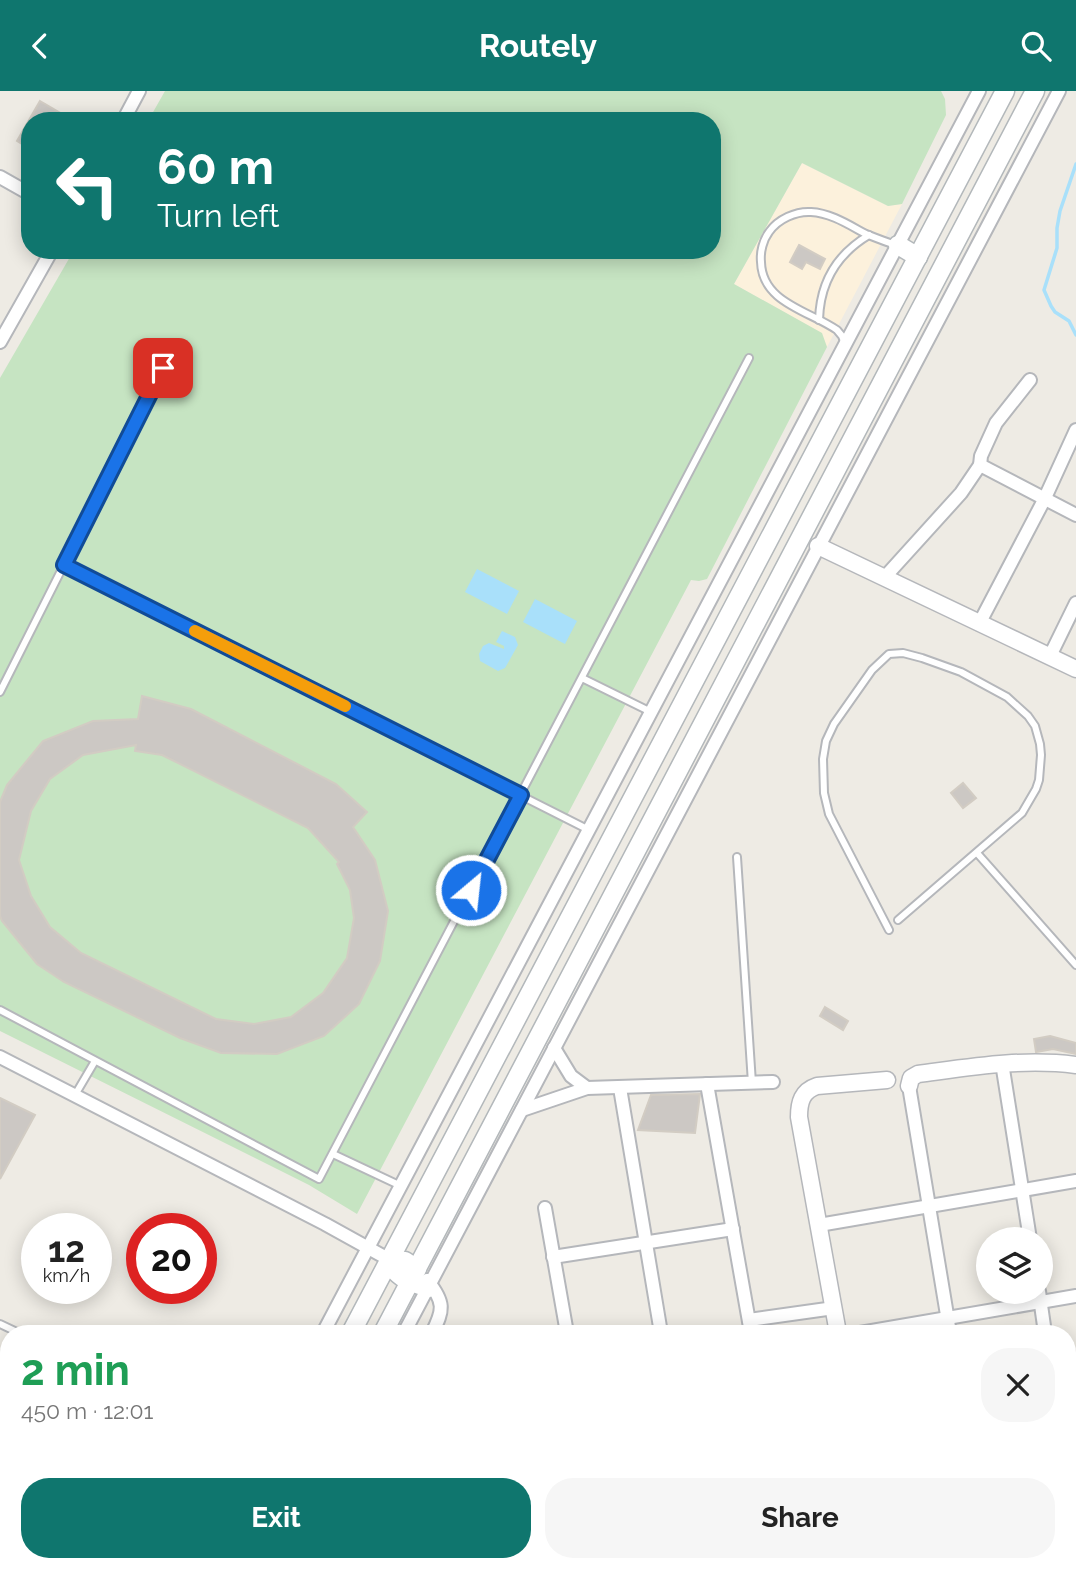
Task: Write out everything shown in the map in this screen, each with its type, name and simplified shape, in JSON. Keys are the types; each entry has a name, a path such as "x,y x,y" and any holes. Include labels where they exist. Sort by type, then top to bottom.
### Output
{"main road":[{"path":"355,1325 1004,91"},
{"path":"389,1325 422,1281 1035,91"},
{"path":"898,246 918,257"},
{"path":"390,1260 395,1272 400,1276 422,1281"}],"street":[{"path":"128,112 139,91"},
{"path":"327,1325 979,91"},
{"path":"407,1325 422,1281 522,1109 1059,91"},
{"path":"0,177 21,189"},
{"path":"0,342 47,259"},
{"path":"884,578 961,493 980,465 981,456 996,423 1030,380"},
{"path":"979,624 1044,500 1076,430"},
{"path":"980,465 1076,515"},
{"path":"818,546 1076,669"},
{"path":"1050,656 1076,603"},
{"path":"554,1048 571,1076 587,1088"},
{"path":"0,1057 390,1260"},
{"path":"948,1325 909,1086 911,1078 918,1074 1002,1063 1044,1062 1076,1065"},
{"path":"1002,1063 1028,1227"},
{"path":"837,1325 799,1117 800,1101 809,1089 817,1086 887,1080"},
{"path":"522,1109 587,1088 773,1082"},
{"path":"707,1084 750,1325"},
{"path":"620,1088 661,1325"},
{"path":"819,1225 1076,1181"},
{"path":"545,1208 566,1325"},
{"path":"553,1257 733,1229"},
{"path":"422,1281 439,1299 441,1305 442,1315 436,1325"},
{"path":"1053,1297 1076,1296"},
{"path":"906,1325 1008,1304"},
{"path":"1040,1304 1044,1325"},
{"path":"759,1325 834,1308"}],"lane":[{"path":"845,344 837,330 778,297 769,288 761,266 761,254 769,232 788,216 811,212 836,219 898,246"},
{"path":"819,320 822,294 832,270 848,250 869,235"},
{"path":"0,692 175,344"},
{"path":"0,1010 319,1179 749,358"},
{"path":"64,565 589,830"},
{"path":"889,930 829,814 824,793 823,767 826,741 834,724 872,670 889,655 903,653 978,680 1007,697 1028,716 1038,733 1040,768 1039,780 1032,798 1017,818 898,921"},
{"path":"582,678 651,712"},
{"path":"977,853 1076,965"},
{"path":"737,857 752,1083"},
{"path":"75,1095 95,1061"},
{"path":"333,1154 401,1186"}],"shaded area":[{"path":"802,163 888,206 902,204 827,347 821,333 734,284"}],"green space":[{"path":"165,91 941,91 945,99 946,115 902,204 888,206 802,163 734,284 822,333 827,347 707,579 691,580 357,1214 309,1185 0,1031 0,378 69,259 721,259 721,112 153,112"}],"water":[{"path":"477,569 519,591 507,614 465,592"},
{"path":"535,599 577,621 565,644 523,622"},
{"path":"502,631 515,637 518,645 505,668 498,671 480,661 479,654 483,646 489,643 504,649 504,646 496,642"}],"building":[{"path":"40,101 59,112 34,112"},
{"path":"799,245 825,259 820,269 806,262 802,269 790,262"},
{"path":"142,696 191,709 336,784 367,812 353,827 375,860 388,911 380,961 359,1004 324,1036 277,1054 221,1053 180,1038 64,982 37,964 2,921 0,802 7,785 43,741 93,721 138,719","holes":["136,745 135,751 162,755 308,828 339,862 337,864 350,890 354,918 347,958 323,993 291,1017 254,1024 216,1019 81,953 50,927 31,896 19,860 31,811 50,779 83,755"]},
{"path":"963,783 976,798 963,808 951,793"},
{"path":"825,1007 848,1021 843,1030 820,1016"},
{"path":"1050,1036 1076,1043 1076,1054 1053,1049 1036,1052 1034,1039"},
{"path":"700,1094 695,1133 638,1130 651,1095"},
{"path":"0,1098 35,1115 0,1179"}],"waterway":[{"path":"1076,164 1060,211 1057,248 1044,290 1055,312 1069,321 1076,335"}],"slow traffic":[{"path":"195,631 345,706"}],"route":[{"path":"163,368 64,565 521,795 471,890"}]}
